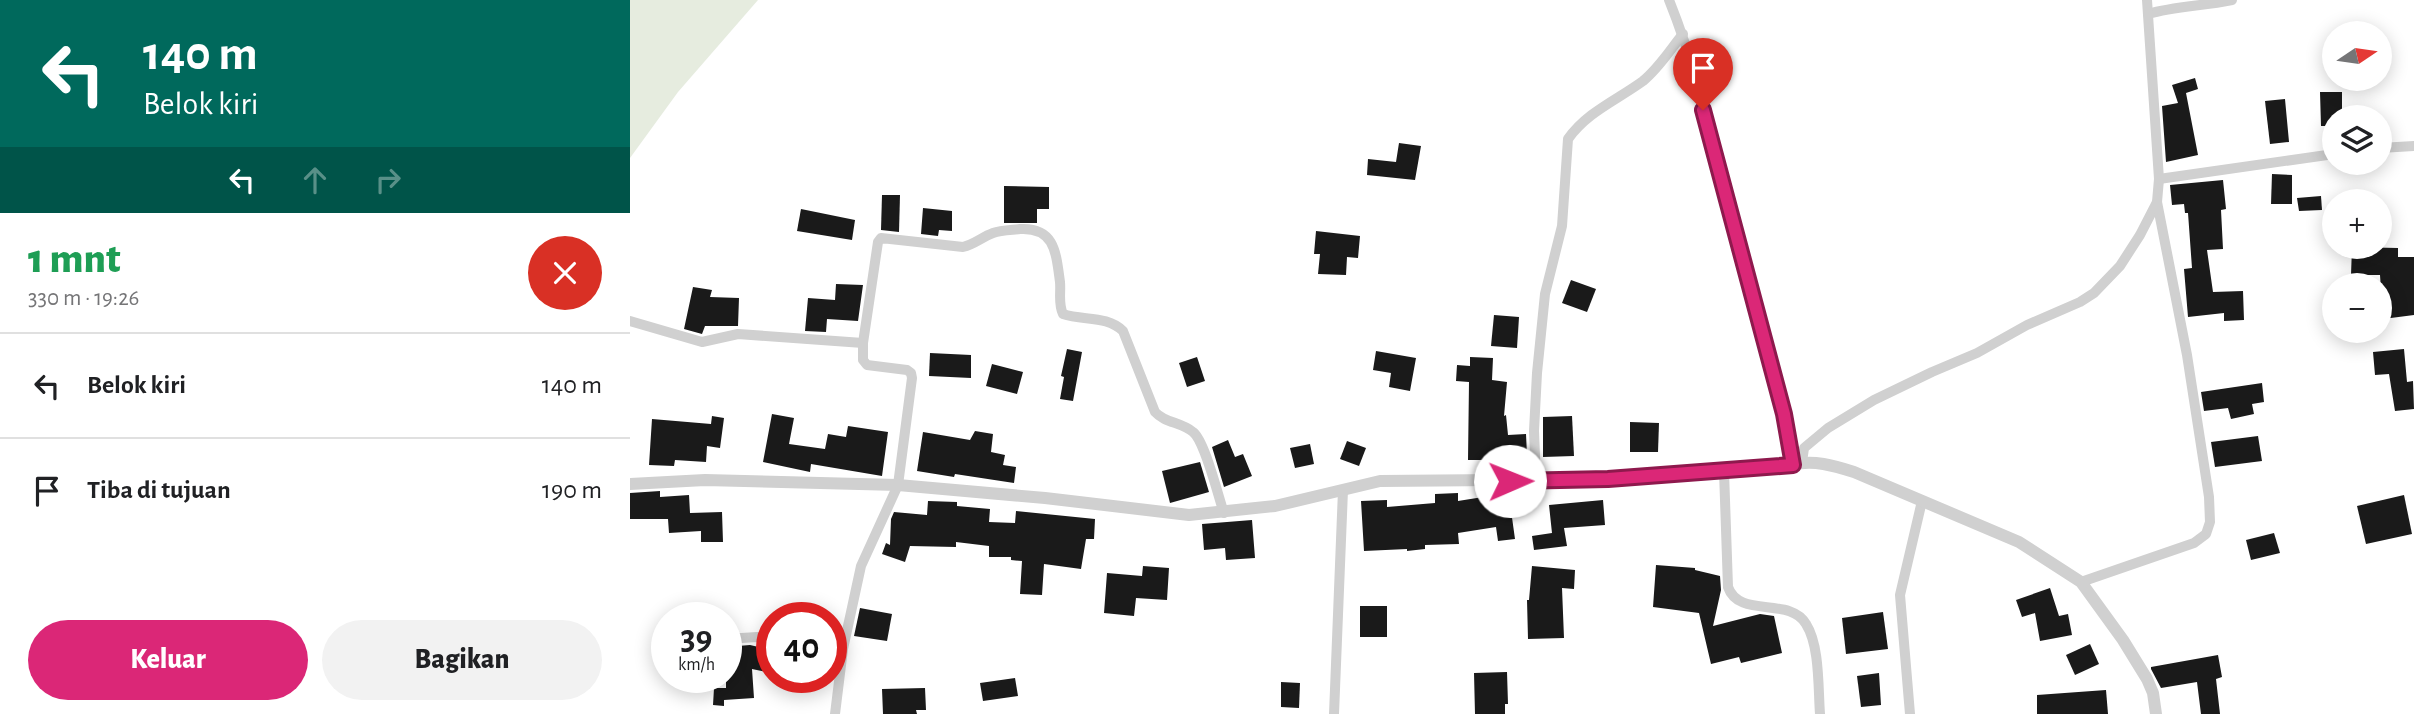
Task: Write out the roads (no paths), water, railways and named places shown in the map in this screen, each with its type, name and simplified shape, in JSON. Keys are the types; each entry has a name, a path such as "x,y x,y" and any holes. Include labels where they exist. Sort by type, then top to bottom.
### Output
{"street":[{"path":"1669,0 1683,34 1798,464"},
{"path":"2081,583 2194,543 2206,534 2210,522 2209,496 2187,355 2157,202 2160,178 2147,0"},
{"path":"2148,14 2232,0"},
{"path":"1536,480 1534,431 1537,373 1545,294 1562,226 1568,139 1574,129 1601,107 1649,75 1683,34"},
{"path":"2392,147 2414,146"},
{"path":"2160,178 2322,156"},
{"path":"1798,464 1804,448 1810,442 1874,400 1977,354 2027,325 2094,293 2120,266 2157,202"},
{"path":"847,614 861,566 898,485 912,376 907,370 865,364 863,360 863,343 878,242 881,238 963,247 994,232 1032,228 1041,231 1053,246 1060,283 1060,309 1063,314 1106,320 1123,331 1155,412 1161,419 1181,424 1198,436 1224,513"},
{"path":"630,321 702,342 738,334 863,343"},
{"path":"630,484 705,480 898,485 1045,498 1189,515 1275,506 1380,481 1608,479 1798,464 1832,466 1854,472 2019,542 2081,583 2123,640 2147,679 2153,693 2156,714"},
{"path":"1724,471 1724,526 1727,587 1730,595 1741,603 1793,612 1803,618 1813,639 1820,714"},
{"path":"1334,714 1343,490"},
{"path":"1910,714 1900,595 1922,501"},
{"path":"835,714 836,693"}]}
